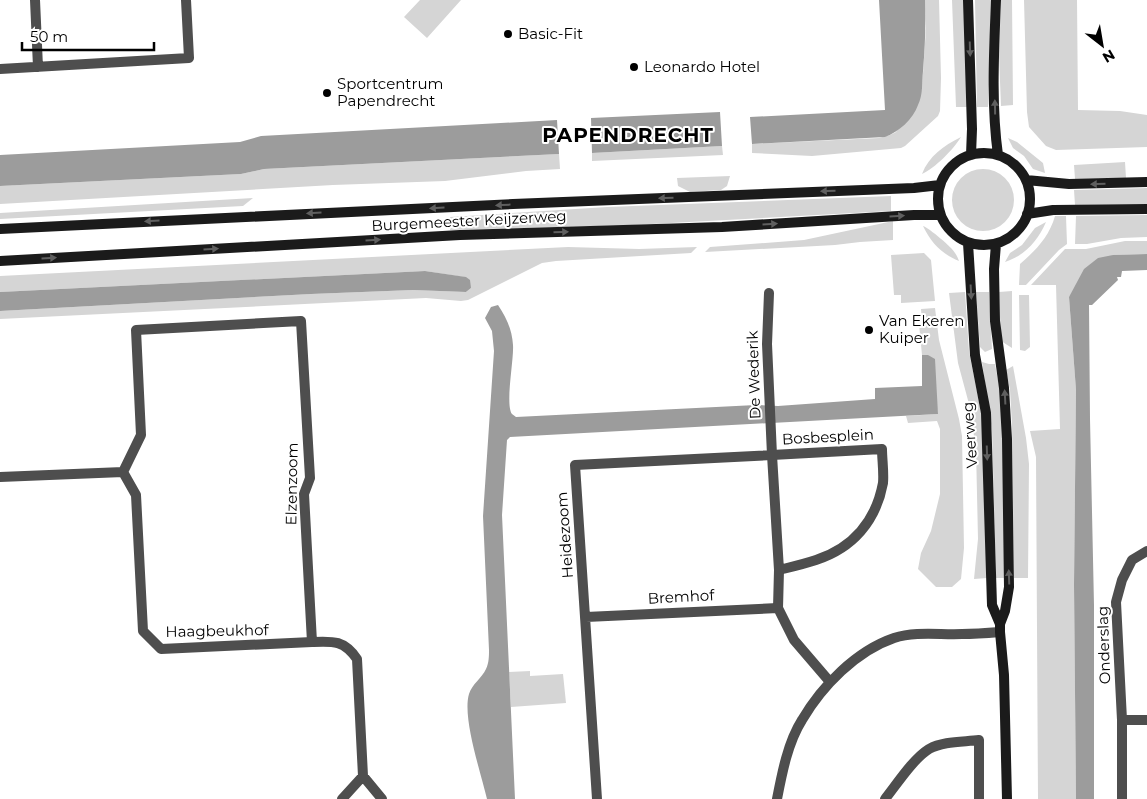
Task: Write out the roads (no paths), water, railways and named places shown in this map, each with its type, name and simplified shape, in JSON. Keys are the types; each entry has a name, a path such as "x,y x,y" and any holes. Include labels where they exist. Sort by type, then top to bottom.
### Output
{"main road":[{"path":"968,0 972,129 971,155"},
{"path":"996,0 994,57 995,129 998,155"},
{"path":"985,153 998,155 1015,165 1026,180 1030,197 1027,214 1020,228 1009,238 996,244 982,246 968,243 951,232 940,215 938,200 940,185 952,166 964,158 985,153"},
{"path":"1026,180 1069,184 1147,182"},
{"name":"Burgemeester Keijzerweg","path":"0,229 514,204 914,188 940,185"},
{"path":"1027,214 1053,210 1147,209"},
{"name":"Burgemeester Keijzerweg","path":"0,261 460,235 722,226 940,215"},
{"name":"Veerweg","path":"968,243 975,355 986,414 992,605 1000,628 1004,675 1007,799"},
{"name":"Veerweg","path":"996,244 994,269 995,321 1004,388 1007,439 1009,587 1000,628"}],"street":[{"path":"34,0 38,67"},
{"path":"0,70 189,58 186,0"},
{"name":"De Wederik","path":"769,293 767,344 772,455"},
{"name":"Elzenzoom","path":"123,472 141,434 136,330 301,321 310,478 304,494 312,642"},
{"name":"Bosbesplein","path":"779,570 816,560 835,552 852,541 868,524 883,482 882,449 772,455 779,570 778,608 794,640 830,682"},
{"name":"Heidezoom","path":"597,799 575,465 772,455"},
{"path":"0,477 123,472"},
{"name":"Haagbeukhof","path":"123,472 136,495 144,631 161,649 312,642"},
{"name":"Onderslag","path":"1122,799 1122,720 1116,602 1122,580 1132,560 1147,551"},
{"name":"Bremhof","path":"586,618 778,608"},
{"path":"777,799 784,763 801,720 830,682 861,654 895,638 935,633 962,634 1000,628"},
{"path":"312,642 340,643 351,650 357,659 363,776 382,799"},
{"path":"1122,720 1147,720"},
{"path":"885,799 919,758 929,749 948,743 979,740 979,799"},
{"path":"342,799 363,776"}],"place":[{"name":"Basic-Fit","path":"508,34"},
{"name":"Leonardo Hotel","path":"634,67"},
{"name":"Sportcentrum Papendrecht","path":"327,93"},
{"name":"Van Ekeren Kuiper","path":"869,330"}],"district":[{"name":"PAPENDRECHT","path":"628,135"}]}
